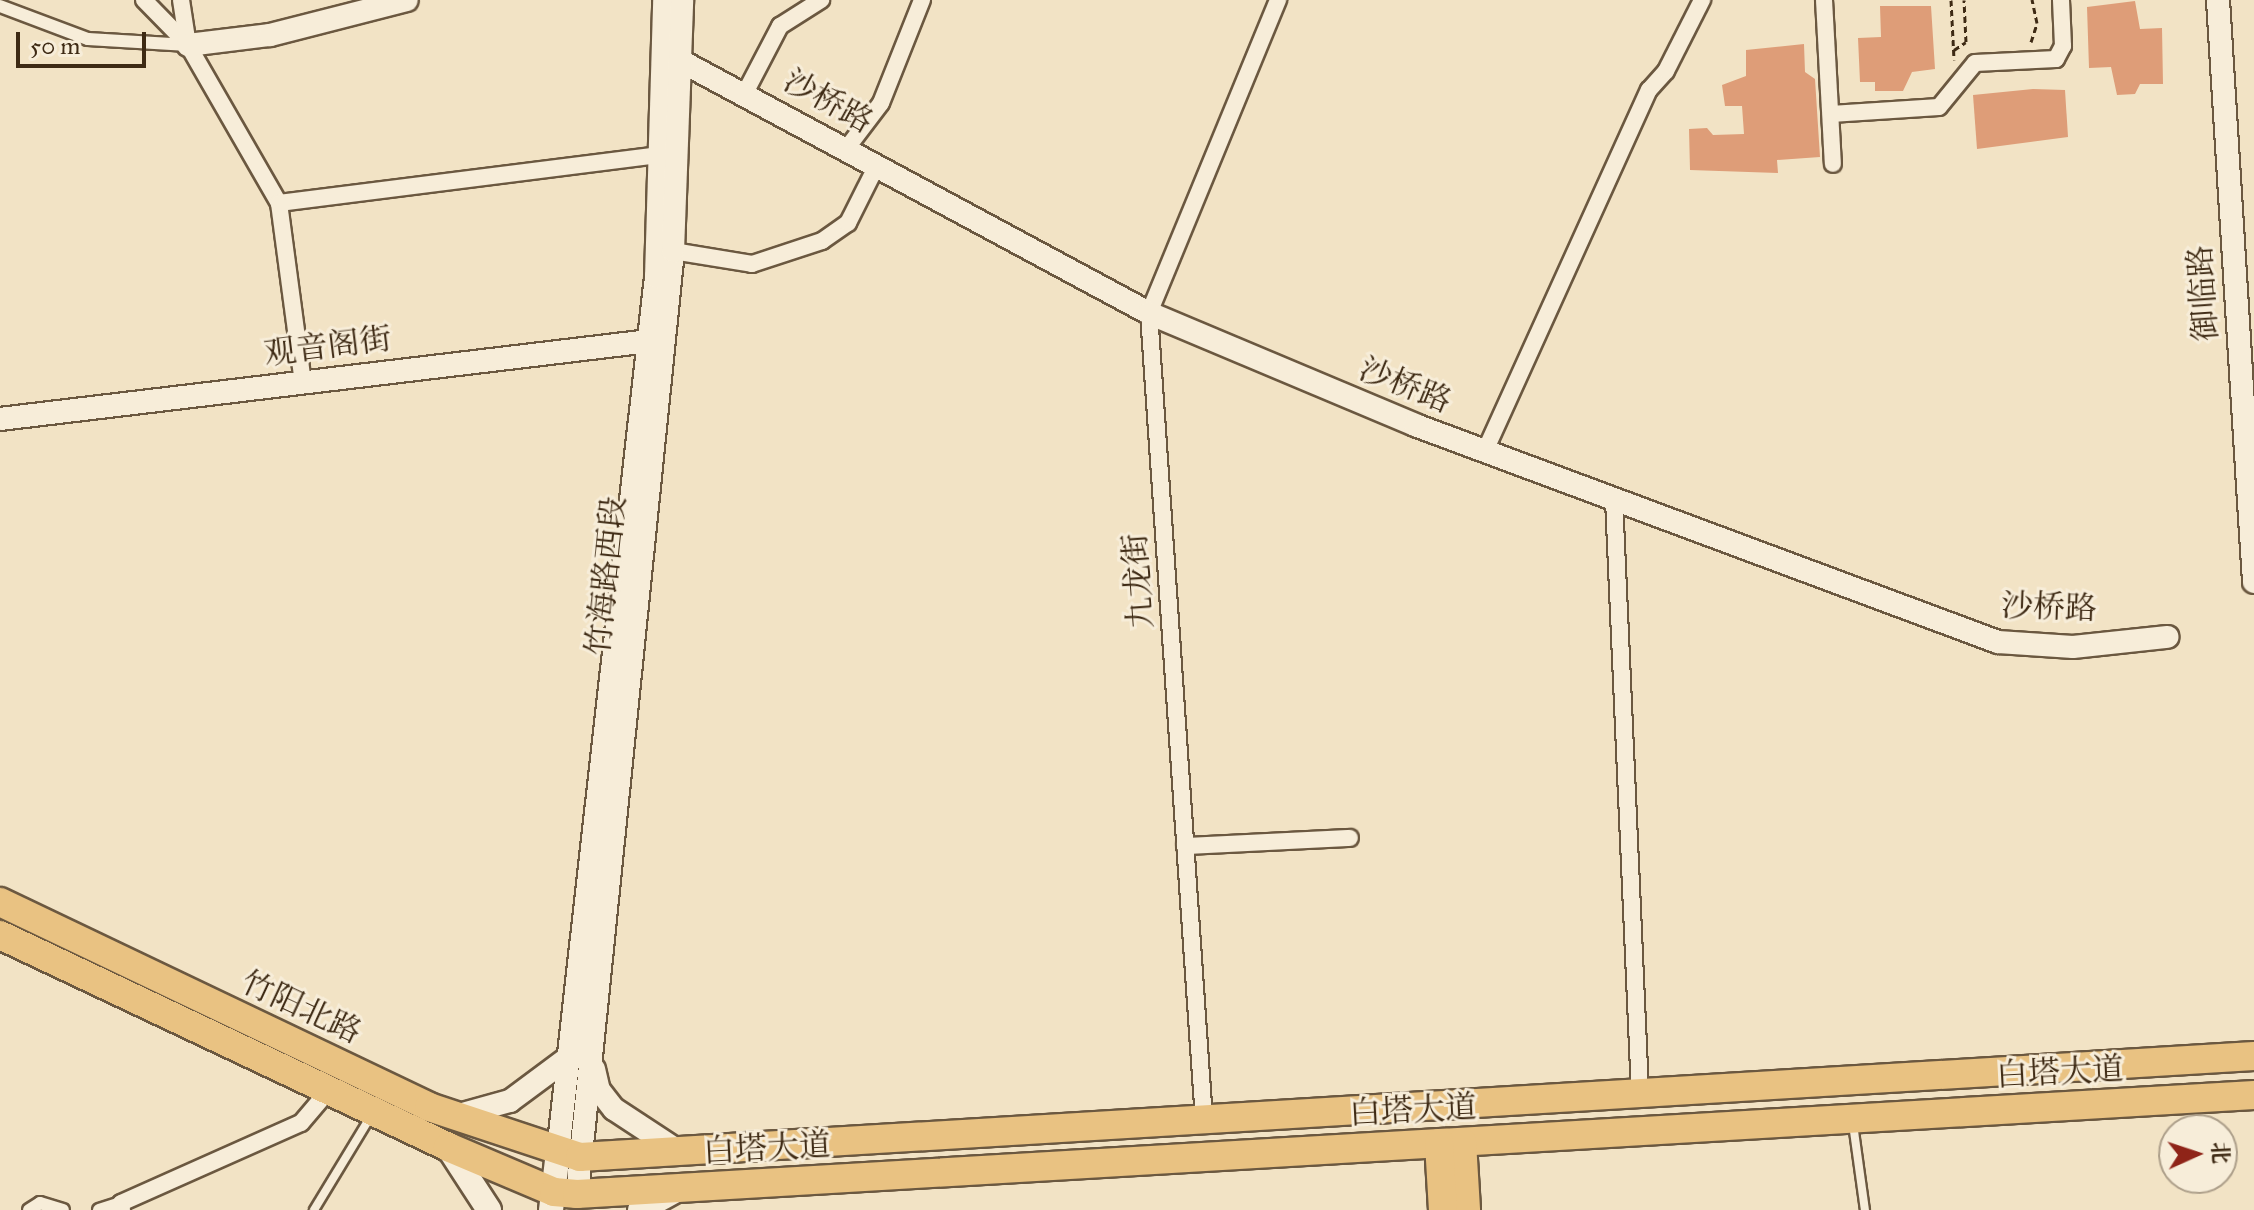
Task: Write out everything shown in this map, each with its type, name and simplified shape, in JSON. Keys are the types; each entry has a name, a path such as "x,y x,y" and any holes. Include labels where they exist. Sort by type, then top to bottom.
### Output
{"highway":[{"name":"竹阳北路","path":"0,902 451,1116 569,1155"},
{"name":"竹阳北路","path":"0,935 564,1202"},
{"name":"白塔大道","path":"569,1155 678,1151 2254,1056"},
{"name":"白塔大道","path":"564,1202 678,1189 2254,1095"},
{"path":"1443,1210 1451,1143"},
{"path":"1451,1143 1466,1210"}],"main road":[{"path":"448,1147 489,1210"},
{"path":"564,1202 569,1155"},
{"path":"640,1210 678,1189"}],"street":[{"path":"144,0 188,45 279,203 303,383"},
{"path":"181,0 188,45"},
{"path":"0,6 88,39 188,45 270,35 407,0"},
{"path":"745,93 780,26 821,0"},
{"path":"847,148 881,103 922,0"},
{"path":"1149,313 1278,0"},
{"path":"1485,451 1649,90 1666,71 1702,0"},
{"path":"1824,0 1833,164"},
{"path":"1831,114 1939,107 1975,63 2056,59 2063,46 2061,0"},
{"name":"御临路","path":"2218,0 2254,582"},
{"name":"竹海路西段","path":"569,1155 582,1056 656,340 673,251 673,56 677,1"},
{"name":"沙桥路","path":"673,56 1149,313 1485,451 1998,642 2073,647 2167,637"},
{"name":"竹海路西段","path":"656,340 658,155 673,56"},
{"path":"279,203 658,155"},
{"path":"673,251 752,264 822,241 848,223 877,165"},
{"name":"九龙街","path":"1149,313 1204,1120"},
{"name":"观音阁街","path":"0,419 656,340"},
{"path":"1614,499 1640,1093"},
{"path":"1185,846 1350,838"},
{"path":"451,1116 510,1101 582,1056 599,1090 614,1109 678,1151"},
{"path":"99,1210 122,1206 301,1123 329,1090"},
{"path":"29,1210 40,1203 63,1210"}],"lane":[{"path":"314,1210 374,1111"},
{"path":"1852,1119 1865,1210"}],"path":[{"path":"1954,50 1966,42 1962,0 1951,0 1956,86"},
{"path":"2013,61 2032,41 2037,23 2032,0"}],"building":[{"path":"2135,1 2140,29 2162,28 2163,84 2140,84 2135,94 2117,95 2111,67 2089,68 2087,7"},
{"path":"1880,6 1931,6 1935,69 1912,72 1903,91 1875,91 1875,82 1860,82 1858,38 1881,37"},
{"path":"1804,44 1805,72 1815,79 1820,157 1777,160 1778,173 1690,170 1689,129 1707,128 1713,135 1744,134 1742,106 1725,106 1722,85 1746,76 1746,50"},
{"path":"2033,89 2065,90 2068,137 1977,149 1973,95"}]}
